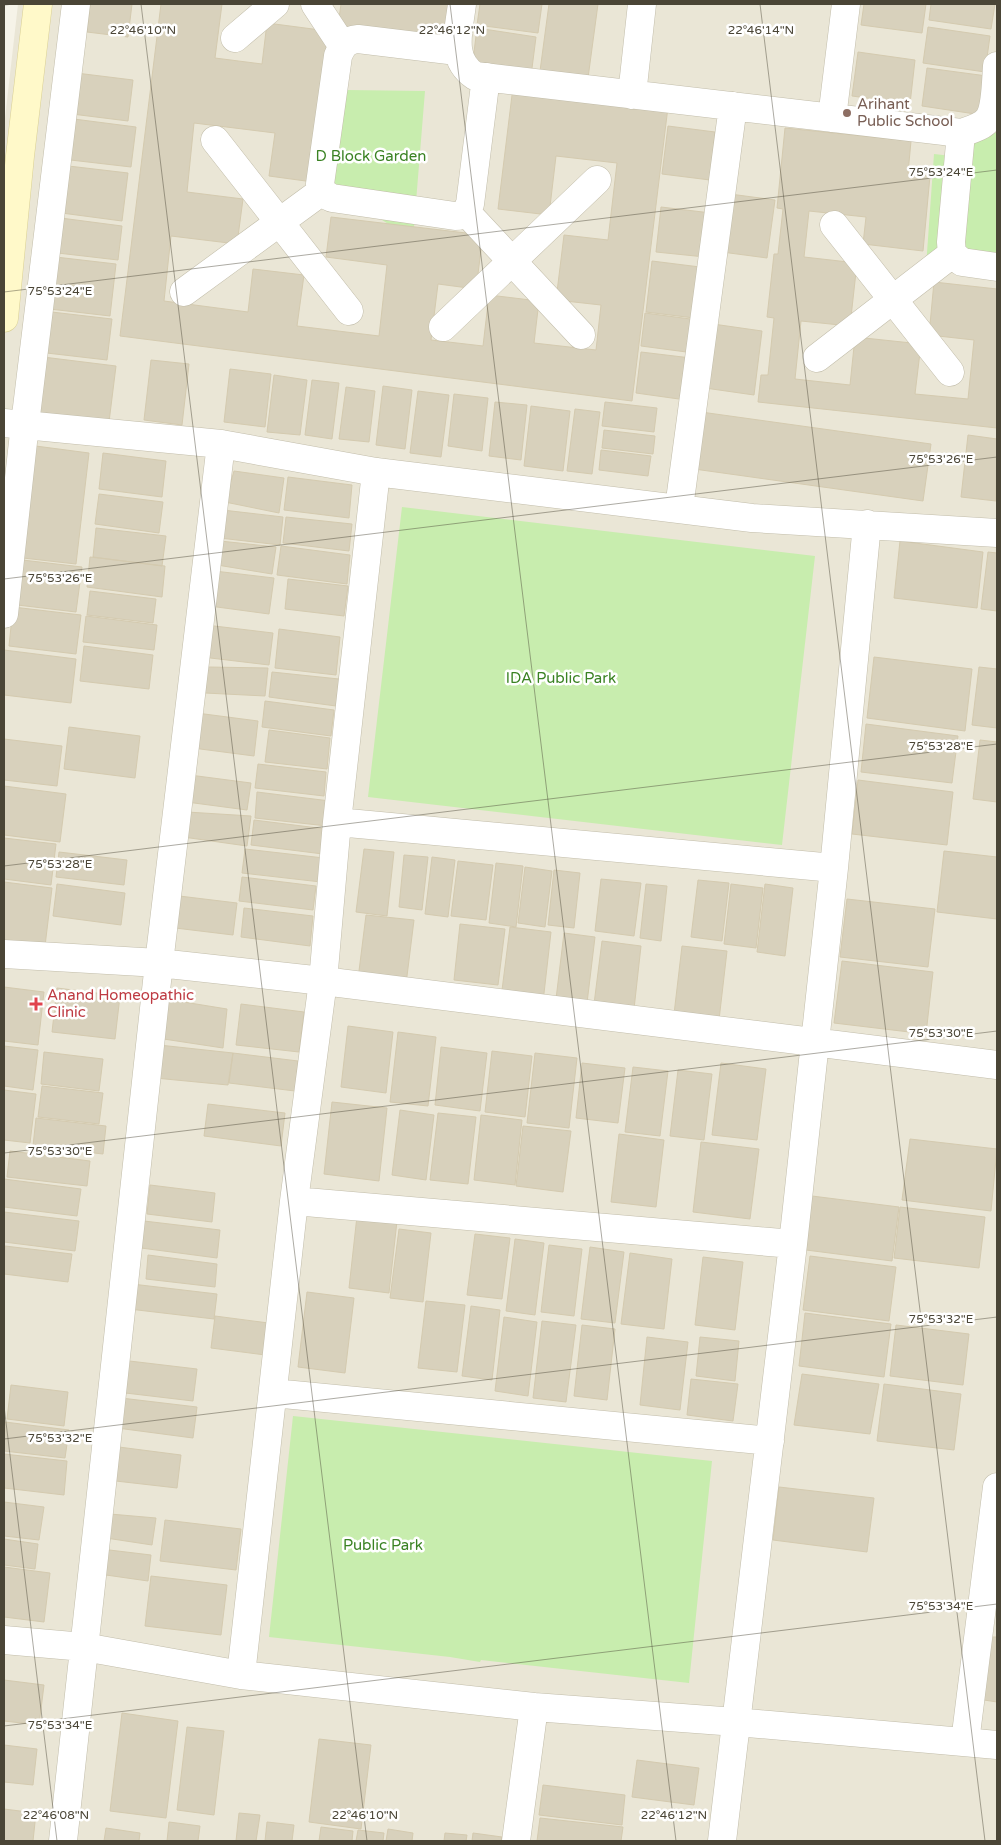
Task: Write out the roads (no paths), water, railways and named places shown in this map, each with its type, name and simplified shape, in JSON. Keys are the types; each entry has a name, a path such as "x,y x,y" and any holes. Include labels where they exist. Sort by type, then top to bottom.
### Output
{"main road":[{"path":"4,318 15,100 38,4"}],"street":[{"path":"4,614 14,423 76,4"},
{"path":"235,38 275,4"},
{"path":"315,4 342,46"},
{"path":"462,4 457,51 461,63 475,76 960,133 975,129 989,118 995,106 997,66"},
{"path":"632,94 642,4"},
{"path":"832,118 846,4"},
{"path":"457,51 358,39 351,40 342,46 338,56 320,184 322,192 332,198 461,216 466,212 470,204 486,77"},
{"path":"679,508 734,106"},
{"path":"960,133 951,242 952,254 962,262 997,267"},
{"path":"215,140 349,311"},
{"path":"443,327 597,180"},
{"path":"184,292 322,192"},
{"path":"466,212 581,335"},
{"path":"834,225 950,372"},
{"path":"817,358 952,254"},
{"path":"14,423 221,444 376,472 752,518 997,533"},
{"path":"63,1841 159,963 221,444"},
{"path":"241,1674 294,1201 323,981 337,822 376,472"},
{"path":"722,1841 794,1244 834,868 867,524"},
{"path":"337,822 834,868"},
{"path":"4,954 159,963 323,981 997,1065"},
{"path":"294,1201 794,1244"},
{"path":"273,1393 770,1441"},
{"path":"965,1742 997,1487"},
{"path":"4,1640 84,1647 241,1674 534,1707 736,1722 997,1745"},
{"path":"516,1841 534,1707"}],"place":[{"name":"Arihant Public School","path":"847,113"},
{"name":"Anand Homeopathic Clinic","path":"36,1004"}],"park label":[{"name":"D Block Garden","path":"371,156"},
{"name":"IDA Public Park","path":"561,678"},
{"name":"Public Park","path":"383,1545"}]}
